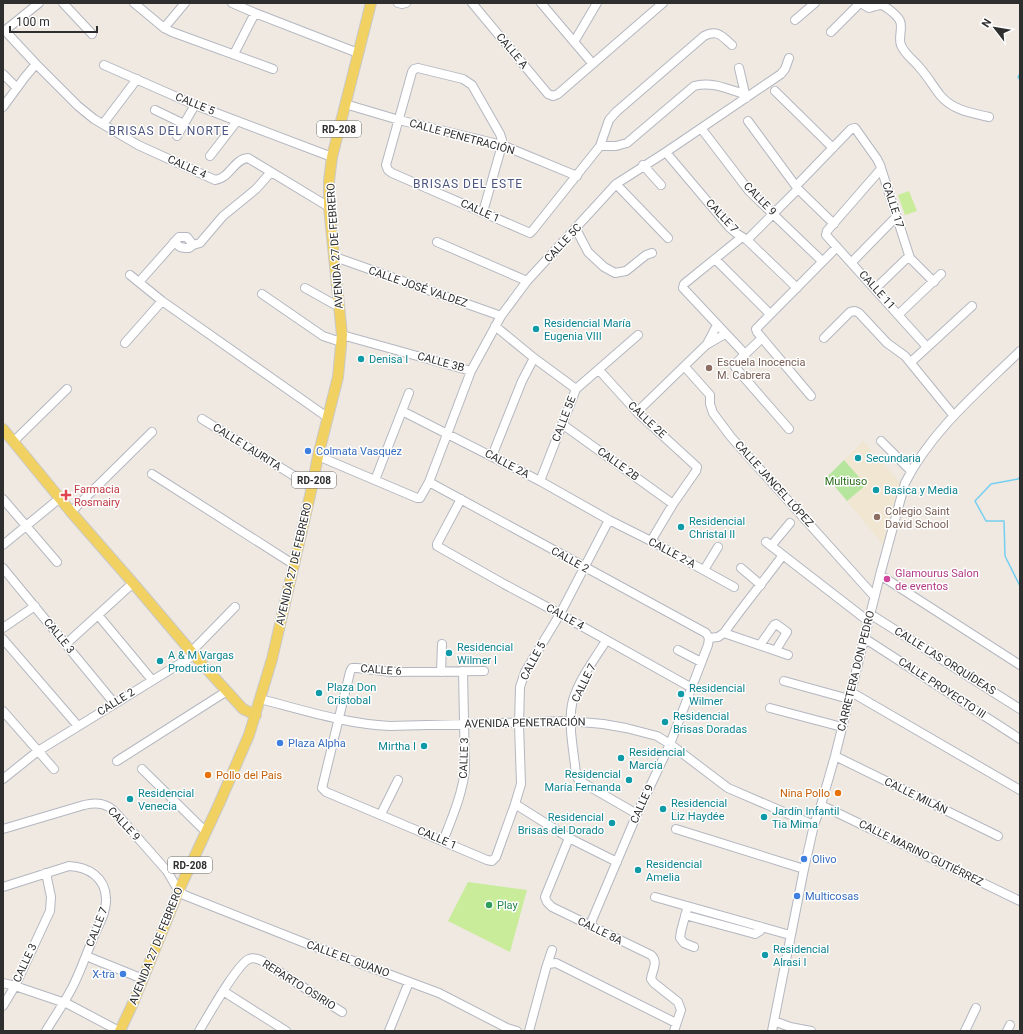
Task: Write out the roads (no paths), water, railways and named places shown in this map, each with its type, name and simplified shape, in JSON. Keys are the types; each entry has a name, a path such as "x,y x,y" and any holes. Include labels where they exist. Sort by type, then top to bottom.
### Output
{"main road":[{"name":"AVENIDA 27 DE FEBRERO","path":"120,1031 179,890 240,758 256,715 272,659 327,417 338,377 341,339 329,181 332,157 371,3"},
{"path":"3,430 71,512 226,691 243,709 256,715"}],"street":[{"path":"40,3 7,29 10,36 78,106 103,124 137,79"},
{"path":"63,3 92,34"},
{"path":"134,3 164,28 172,32 273,69"},
{"path":"164,28 185,3"},
{"path":"232,3 358,53"},
{"path":"398,3 406,3"},
{"name":"CALLE A","path":"472,3 548,94 553,96 558,94 592,63"},
{"path":"574,42 597,3"},
{"path":"544,4 592,63 663,3"},
{"path":"795,20 815,3"},
{"path":"831,32 860,3 869,8 880,5 887,8 900,21 900,43 906,54 930,79 940,96 952,106 969,113 989,117"},
{"path":"234,54 254,13"},
{"path":"577,176 600,146 609,120 616,112 704,36 715,32 721,35 732,45"},
{"name":"CALLE 5C","path":"375,480 420,498 429,482 471,370 501,316 527,282 616,184 666,152 745,96 781,74 785,69 789,58"},
{"path":"3,107 36,64"},
{"name":"CALLE 5","path":"104,65 195,105 332,157"},
{"path":"399,120 414,69 418,68 468,82 472,86 500,134 502,145 483,212"},
{"path":"740,68 745,96"},
{"path":"3,74 17,88"},
{"path":"600,146 616,146 627,143 694,86 705,84 715,85 745,96"},
{"path":"744,354 683,288 684,284 774,214 833,148 775,91"},
{"name":"CALLE PENETRACIÓN","path":"346,104 399,120 502,145 577,176"},
{"path":"177,136 195,105"},
{"path":"155,110 184,124"},
{"name":"CALLE 1","path":"399,120 386,165 388,170 530,233 577,176"},
{"path":"210,156 237,121"},
{"path":"748,121 797,187 834,224 881,169"},
{"name":"CALLE 4","path":"103,124 138,146 213,179 223,177 238,162 245,158 250,159 330,207"},
{"name":"CALLE 17","path":"833,148 854,128 856,129 877,159 910,258 934,282"},
{"name":"CALLE 9","path":"704,132 750,191 822,261"},
{"name":"CALLE 7","path":"669,156 729,227 745,238 797,288"},
{"path":"644,165 662,185"},
{"path":"139,282 174,242 180,247 185,248 189,248 200,243 223,216 256,189 270,172"},
{"path":"616,184 668,238"},
{"path":"852,262 896,217"},
{"name":"CALLE 11","path":"834,224 827,231 826,235 852,262 875,290 927,347"},
{"path":"576,229 588,252 604,267 615,273 626,271 646,255 652,253"},
{"path":"437,242 527,282"},
{"path":"811,396 756,329 837,247"},
{"name":"CALLE JOSÉ VALDEZ","path":"335,258 501,316"},
{"path":"875,290 906,259 910,258"},
{"path":"715,259 770,314"},
{"path":"898,315 941,274"},
{"path":"130,275 162,301 327,417"},
{"path":"305,288 339,307"},
{"name":"CALLE 3B","path":"262,294 323,336 471,370"},
{"path":"125,343 162,301"},
{"path":"911,362 972,306"},
{"path":"824,338 848,314 855,312 861,314 887,343 900,351 911,362 954,416"},
{"path":"706,345 717,325"},
{"path":"495,326 534,358 576,389"},
{"path":"637,412 706,345 725,334"},
{"name":"CALLE 5E","path":"540,481 576,389 638,335"},
{"path":"762,338 744,354 735,366 789,429"},
{"name":"CARRETERA DON PEDRO","path":"772,1031 790,935 814,825 835,756 874,596 905,483 911,470 938,434 954,416 1020,351"},
{"path":"492,456 522,381 534,358"},
{"name":"CALLE JANCEL LÓPEZ","path":"684,367 710,395 712,413 731,437 874,596"},
{"name":"CALLE 2E","path":"599,370 637,412 697,467 693,478 673,504"},
{"path":"13,442 67,388"},
{"path":"318,456 375,480 409,393"},
{"name":"CALLE 2A","path":"402,410 540,481 609,520"},
{"name":"CALLE LAURITA","path":"202,419 312,487"},
{"name":"CALLE 2B","path":"562,424 673,504"},
{"path":"71,512 152,432"},
{"path":"881,441 911,470"},
{"path":"152,474 294,564"},
{"name":"CALLE 2","path":"429,482 584,568 706,633 709,638"},
{"path":"3,546 60,498"},
{"path":"3,499 57,562"},
{"name":"CALLE 4","path":"461,499 436,544 437,546 692,688"},
{"path":"651,541 673,504"},
{"name":"CALLE 5","path":"492,861 496,857 521,784 519,724 520,687 526,672 560,614 609,520"},
{"name":"CALLE 2-A","path":"609,520 651,541 734,587"},
{"name":"CALLE LAS ORQUÍDEAS","path":"790,523 768,544 869,618 1020,709"},
{"path":"704,570 718,547"},
{"path":"709,638 718,637 724,632 783,555"},
{"name":"CALLE 3","path":"3,568 114,703"},
{"path":"741,568 761,585"},
{"path":"880,575 1020,665"},
{"path":"66,644 133,582"},
{"path":"3,628 34,606"},
{"name":"CALLE 2","path":"3,779 38,751 193,653 235,607"},
{"path":"98,615 152,680"},
{"path":"760,645 776,624 787,632 776,650"},
{"path":"724,632 788,655"},
{"name":"CALLE 9","path":"590,925 637,814 670,744 692,688 709,638"},
{"name":"CALLE PROYECTO III","path":"864,638 1020,739"},
{"path":"3,639 78,726"},
{"name":"CALLE 7","path":"606,641 583,679 573,700 570,721 576,774 578,779 585,784 637,814"},
{"path":"441,672 442,644"},
{"path":"678,650 701,662"},
{"name":"CALLE 6","path":"322,788 352,668 393,672 484,671"},
{"name":"CALLE 3","path":"443,841 463,786 465,770 464,671"},
{"path":"784,681 850,696 1020,790"},
{"path":"117,761 226,691"},
{"name":"AVENIDA PENETRACIÓN","path":"260,699 339,719 371,725 519,724 570,721 603,724 632,729 657,736 670,744 728,788 814,825"},
{"path":"770,708 842,727"},
{"path":"3,711 54,769"},
{"name":"CALLE MILÁN","path":"835,756 998,836"},
{"path":"142,769 206,832"},
{"path":"381,814 398,780"},
{"name":"CALLE 1","path":"322,788 326,792 492,861"},
{"name":"CALLE 9","path":"3,829 84,805 95,803 104,804 114,810 167,871 179,890"},
{"path":"515,804 569,838 617,862"},
{"name":"CALLE MARINO GUTIÉRREZ","path":"821,805 1020,901"},
{"path":"676,829 804,869"},
{"name":"CALLE 8A","path":"569,838 546,897 546,902 552,907 655,958 656,963 651,979 678,1002 681,1010 675,1027"},
{"name":"CALLE 7","path":"3,887 69,866 80,867 88,870 97,876 102,883 107,900 101,920 73,986 64,1003"},
{"name":"CALLE 3","path":"3,1006 15,986 50,911 50,897 46,873"},
{"name":"CALLE EL GUANO","path":"179,890 184,895 204,904 439,993 507,1028 517,1031"},
{"path":"655,897 686,911 762,927 790,935"},
{"path":"686,911 680,938 684,943 694,947"},
{"path":"529,1031 552,950"},
{"path":"92,958 143,979"},
{"name":"REPARTO OSIRIO","path":"199,1031 223,991 241,965 254,958 264,962 342,1012"},
{"path":"548,964 556,963 675,1027"},
{"path":"390,1031 409,982"},
{"path":"3,983 64,1003 120,1031"},
{"path":"223,991 286,1031"},
{"path":"46,1031 64,1003"},
{"path":"965,1031 976,1008"},
{"path":"774,1021 790,1027 811,1031"}],"waterway":[{"path":"1020,73 1018,77 1020,80"},
{"path":"1020,477 1018,479 991,484 975,501 986,521 1004,521 1005,556 1020,586"}],"place":[{"name":"Residencial María Eugenia VIII","path":"536,329"},
{"name":"Denisa I","path":"361,359"},
{"name":"Escuela Inocencia M. Cabrera","path":"709,368"},
{"name":"Colmata Vasquez","path":"308,451"},
{"name":"Secundaria","path":"858,458"},
{"name":"Basica y Media","path":"876,490"},
{"name":"Farmacia Rosmairy","path":"66,495"},
{"name":"Colegio Saint David School","path":"877,517"},
{"name":"Residencial Christal II","path":"681,527"},
{"name":"Glamourus Salon de eventos","path":"887,579"},
{"name":"Residencial Wilmer I","path":"449,653"},
{"name":"A & M Vargas Production","path":"160,661"},
{"name":"Plaza Don Cristobal","path":"319,693"},
{"name":"Residencial Wilmer","path":"681,694"},
{"name":"Residencial Brisas Doradas","path":"665,722"},
{"name":"Plaza Alpha","path":"280,743"},
{"name":"Mirtha I","path":"424,746"},
{"name":"Residencial Marcia","path":"621,758"},
{"name":"Pollo del Pais","path":"208,775"},
{"name":"Residencial María Fernanda","path":"629,780"},
{"name":"Nina Pollo","path":"838,793"},
{"name":"Residencial Venecia","path":"130,799"},
{"name":"Residencial Liz Haydée","path":"663,809"},
{"name":"Jardín Infantil Tia Mima","path":"764,817"},
{"name":"Residencial Brisas del Dorado","path":"612,823"},
{"name":"Olivo","path":"804,859"},
{"name":"Residencial Amelia","path":"638,870"},
{"name":"Multicosas","path":"797,896"},
{"name":"Play","path":"489,905"},
{"name":"Residencial Alrasi I","path":"765,955"},
{"name":"X-tra","path":"123,974"}],"district":[{"name":"BRISAS DEL NORTE","path":"169,131"},
{"name":"BRISAS DEL ESTE","path":"468,184"}],"park label":[{"name":"Multiuso","path":"846,481"}]}
